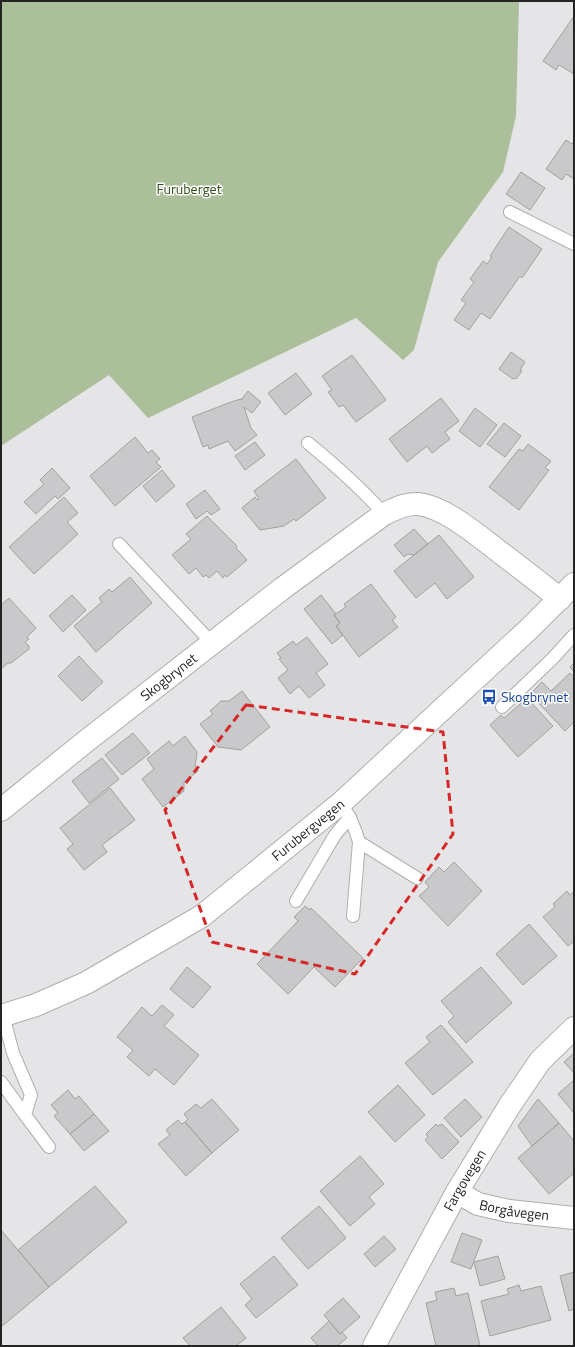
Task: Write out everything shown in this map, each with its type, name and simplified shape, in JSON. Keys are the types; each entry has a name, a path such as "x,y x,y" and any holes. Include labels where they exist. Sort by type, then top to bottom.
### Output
{"street":[{"name":"Skogbrynet","path":"1,810 84,742 283,588 384,514 401,506 418,504 439,511 460,523 486,542 570,588"},
{"name":"Furubergvegen","path":"2,1016 36,1005 86,983 202,916 346,810 570,588"},
{"name":"Fargovegen","path":"374,1346 457,1192 510,1106 540,1061 574,1028"},
{"name":"Borgåvegen","path":"457,1192 478,1204 509,1211 574,1218"}],"lane":[{"path":"510,212 574,244"},
{"path":"308,443 365,493 384,514"},
{"path":"119,544 212,643"},
{"path":"502,707 553,658 574,635"},
{"path":"346,810 356,831 359,842 353,916"},
{"path":"296,901 335,835 346,810"},
{"path":"359,842 417,878"},
{"path":"2,1016 13,1053 31,1095 25,1115"},
{"path":"1,1082 49,1146"}],"highlighted area":[{"path":"246,705 443,732 453,834 355,974 212,942 165,810"}],"green space":[{"name":"Furuberget","path":"1,1 519,1 516,116 503,172 438,262 414,350 403,360 356,318 148,418 109,375 1,446"}],"building":[{"path":"574,16 574,74 559,65 556,70 543,61"},
{"path":"566,140 572,144 574,141 574,179 566,174 562,180 546,169"},
{"path":"521,172 545,188 530,210 506,194"},
{"path":"509,227 542,249 522,278 520,276 490,319 481,313 469,330 454,320 466,303 461,300 474,282 470,279 483,261 487,264 492,257 490,256"},
{"path":"511,352 525,362 520,370 522,371 516,379 513,379 499,369"},
{"path":"352,355 386,400 356,422 343,405 339,407 328,392 332,390 322,376"},
{"path":"296,373 312,394 285,415 268,393"},
{"path":"248,391 261,402 252,413 244,407 251,428 257,435 235,451 228,441 209,449 208,445 203,447 192,417 231,402 241,400"},
{"path":"441,398 459,421 445,432 450,439 432,453 427,446 407,462 389,439"},
{"path":"475,408 497,425 480,447 459,431"},
{"path":"504,423 521,436 505,457 487,444"},
{"path":"135,437 148,453 152,450 160,459 156,462 161,467 115,506 90,476"},
{"path":"255,442 265,455 245,470 235,456"},
{"path":"528,444 551,461 545,468 549,470 519,510 489,487 519,449 523,451"},
{"path":"296,459 326,498 296,521 294,519 284,526 260,530 242,508 255,497 257,500 259,499 254,491"},
{"path":"52,468 70,488 58,499 55,496 36,514 24,502 44,484 40,480"},
{"path":"162,470 175,486 156,502 143,486"},
{"path":"205,490 220,509 211,515 207,511 196,519 186,504"},
{"path":"64,497 78,513 67,522 78,534 34,574 9,547"},
{"path":"207,516 237,546 236,548 247,560 227,577 225,575 223,578 217,571 209,578 206,575 203,577 196,568 189,574 172,555 191,539 186,534"},
{"path":"414,529 428,544 414,555 408,554 404,557 394,545"},
{"path":"439,535 474,577 447,599 435,583 416,598 394,571"},
{"path":"130,577 152,603 96,652 74,626 102,602 99,598 109,589 112,592"},
{"path":"371,584 396,617 392,620 398,627 359,657 336,626 340,623 334,615 346,607 344,604"},
{"path":"72,595 86,610 63,632 49,616"},
{"path":"321,595 336,614 334,615 340,623 336,626 343,635 332,644 304,609"},
{"path":"9,598 36,628 27,637 29,639 25,642 29,646 29,649 1,669 1,605"},
{"path":"307,637 328,664 316,673 325,685 309,698 299,686 290,694 278,678 288,670 279,659 281,658 277,653 293,641 296,645"},
{"path":"79,656 103,682 82,701 58,676"},
{"path":"574,663 574,672 570,667"},
{"path":"570,673 574,677 574,722 565,731 530,694 542,682 551,691"},
{"path":"242,691 270,727 241,750 218,747 200,724 213,714 210,711 221,701 229,701"},
{"path":"527,698 553,726 518,757 490,725 501,715 504,718"},
{"path":"133,733 150,753 122,775 105,755"},
{"path":"185,736 197,752 195,766 198,771 184,782 184,791 163,807 142,779 154,769 147,759 169,741 173,746"},
{"path":"102,758 119,779 89,803 72,781"},
{"path":"110,788 135,820 102,845 107,852 84,870 67,849 73,844 60,828"},
{"path":"454,862 482,891 448,926 419,896 429,887 425,882 439,867 444,872"},
{"path":"567,891 570,895 574,891 574,941 568,946 543,917 555,907 553,904"},
{"path":"305,906 310,910 311,908 363,958 335,987 314,967 288,994 257,964 298,921 294,917"},
{"path":"529,924 557,956 523,985 496,954"},
{"path":"187,967 211,987 193,1008 170,989"},
{"path":"481,967 512,1003 466,1043 448,1022 454,1016 441,1001"},
{"path":"162,1005 174,1015 164,1026 199,1055 174,1085 155,1069 149,1076 127,1057 133,1050 117,1037 142,1007 152,1016"},
{"path":"441,1025 473,1062 433,1095 405,1063 430,1042 426,1037"},
{"path":"574,1053 574,1073 564,1062"},
{"path":"574,1080 574,1113 558,1094"},
{"path":"398,1085 425,1115 395,1142 368,1112"},
{"path":"68,1090 75,1099 79,1096 94,1114 70,1134 54,1116 58,1113 51,1105"},
{"path":"212,1099 239,1130 212,1153 185,1122 188,1119 184,1114 196,1104 201,1108"},
{"path":"465,1099 482,1117 461,1137 444,1118"},
{"path":"538,1099 559,1123 532,1146 518,1126"},
{"path":"94,1114 109,1131 84,1151 70,1134"},
{"path":"178,1120 182,1124 185,1122 212,1153 186,1176 158,1144 170,1135 166,1130"},
{"path":"559,1123 574,1141 574,1173 549,1194 518,1158"},
{"path":"436,1124 438,1126 442,1124 459,1142 442,1159 425,1140 428,1137 426,1134"},
{"path":"360,1156 384,1184 369,1197 375,1204 350,1226 320,1191"},
{"path":"95,1186 127,1222 49,1287 18,1250"},
{"path":"319,1206 346,1238 308,1269 281,1238"},
{"path":"1,1230 49,1287 1,1327"},
{"path":"462,1233 482,1240 471,1269 451,1262"},
{"path":"384,1236 396,1249 375,1267 364,1254"},
{"path":"274,1256 298,1285 256,1318 245,1305 252,1299 240,1284"},
{"path":"498,1256 505,1279 480,1286 474,1262"},
{"path":"574,1272 574,1309 569,1311 560,1276"},
{"path":"519,1285 521,1291 541,1286 551,1320 490,1336 481,1301 509,1294 507,1289"},
{"path":"454,1288 456,1296 468,1293 480,1346 436,1346 426,1303 437,1300 435,1292"},
{"path":"343,1298 360,1317 340,1334 324,1315"},
{"path":"221,1307 246,1338 236,1346 190,1346 183,1338"},
{"path":"329,1321 340,1334 342,1332 347,1338 337,1346 318,1346 311,1338"}],"place":[{"name":"Skogbrynet","path":"489,697"}]}
